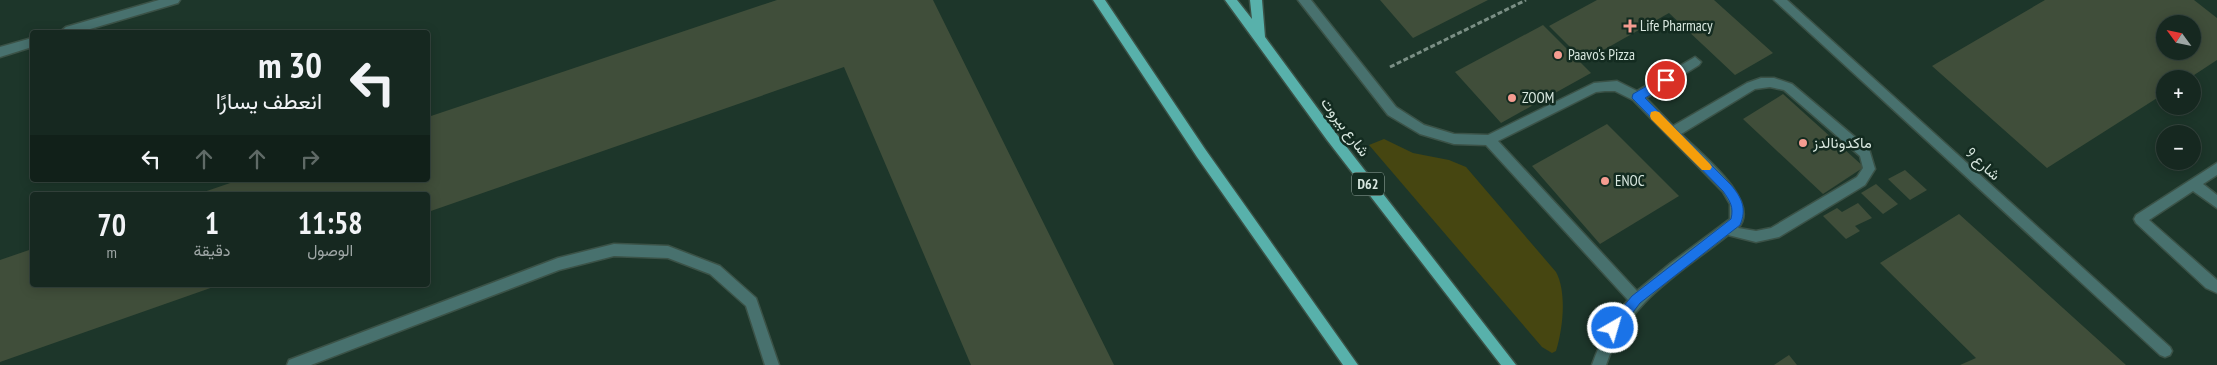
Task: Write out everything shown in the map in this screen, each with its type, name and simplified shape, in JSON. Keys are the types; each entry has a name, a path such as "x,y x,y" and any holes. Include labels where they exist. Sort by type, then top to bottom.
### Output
{"main road":[{"path":"1099,0 1201,154 1351,365"},
{"name":"شارع بيروت","path":"1231,0 1337,144 1509,365"},
{"path":"1256,0 1259,40"}],"street":[{"path":"73,30 174,0"},
{"path":"1304,0 1392,112 1420,130 1454,140 1489,140 1594,88 1617,86 1637,98 1736,199 1739,211 1736,222 1636,299 1613,328 1598,365"},
{"name":"شارع 9","path":"1780,0 2165,352"},
{"path":"0,52 30,43"},
{"path":"1637,98 1695,62"},
{"path":"1672,133 1751,86 1762,81 1775,82 1788,87 1865,153 1868,169 1866,176 1861,181 1774,233 1764,237 1752,237 1739,235 1727,229"},
{"path":"1489,140 1636,299"},
{"path":"2217,168 2140,219 2210,284 2217,287"},
{"path":"2194,184 2217,203"},
{"path":"294,365 558,264 614,250 668,252 715,270 751,302 772,365"}],"path":[{"path":"1365,80 1526,0"}],"shaded area":[{"path":"1384,139 1413,153 1449,160 1466,167 1556,272 1562,290 1563,311 1556,351 1552,353 1542,347 1369,145"}],"building":[{"path":"777,0 933,0 1114,365 971,365 844,67 430,211 430,192 204,192 233,182 430,182 430,116"},
{"path":"1380,0 1488,0 1413,38"},
{"path":"1597,0 1714,0 1773,53 1735,75 1669,13 1584,61 1549,26"},
{"path":"2045,0 2194,0 2217,18 2217,60 2201,70 2156,70 2156,99 2047,168 1932,66"},
{"name":"ZOOM","path":"1543,25 1591,73 1501,123 1455,72"},
{"name":"ماكدونالدز","path":"1783,94 1864,167 1823,194 1743,119"},
{"name":"ENOC","path":"1607,124 1679,196 1600,244 1532,166"},
{"path":"1905,170 1927,190 1910,200 1888,179"},
{"path":"1876,184 1898,204 1883,214 1861,193"},
{"path":"1858,203 1872,218 1855,226 1860,231 1846,239 1823,216 1837,208 1842,212"},
{"path":"1959,214 2126,365 1960,365 1976,358 1880,263"},
{"path":"30,250 30,287 213,287 0,362 0,260"},
{"path":"1789,355 1797,365 1774,365"}],"slow traffic":[{"path":"1655,116 1706,167"}],"place":[{"name":"Life Pharmacy","path":"1630,26"},
{"name":"Paavo's Pizza","path":"1558,55"},
{"name":"ZOOM","path":"1512,98"},
{"name":"ماكدونالدز","path":"1803,143"},
{"name":"ENOC","path":"1605,181"}],"route":[{"path":"1613,328 1636,299 1736,222 1739,211 1736,199 1727,188 1637,98 1666,80"}]}
